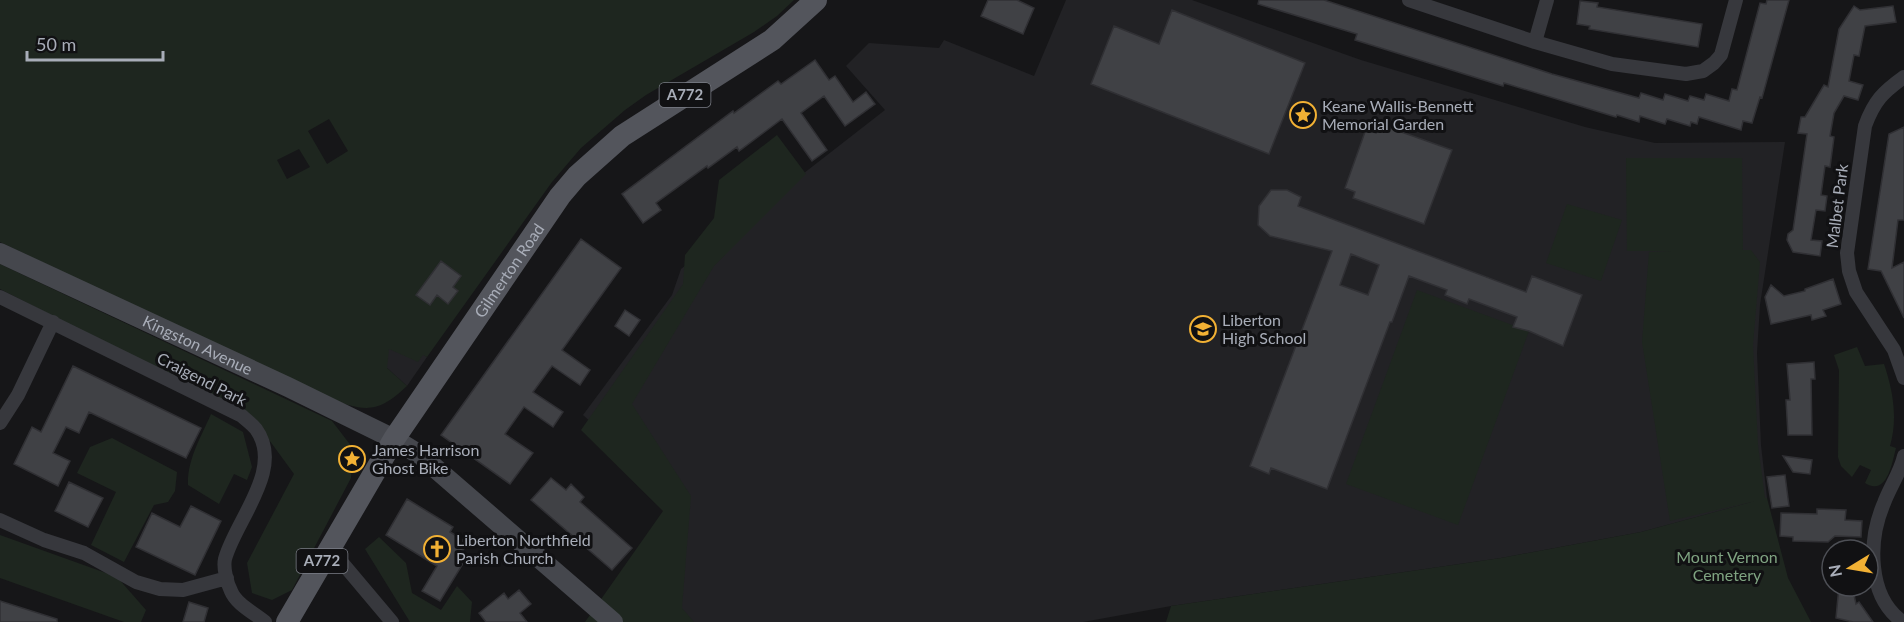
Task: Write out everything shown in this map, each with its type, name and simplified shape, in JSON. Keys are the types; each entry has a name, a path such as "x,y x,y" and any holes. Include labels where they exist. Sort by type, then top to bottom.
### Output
{"main road":[{"name":"Gilmerton Road","path":"287,622 394,439 514,262 560,196 577,176 621,136 772,40 816,0"}],"street":[{"path":"1408,0 1535,42 1612,64 1686,74 1702,71 1721,55 1736,0"},
{"path":"1535,42 1547,0"},
{"name":"Malbet Park","path":"1904,76 1888,88 1872,107 1865,126 1847,253 1849,271 1856,292 1894,350 1904,378"},
{"name":"Kingston Avenue","path":"0,253 394,439 420,455 613,622"},
{"name":"Craigend Park","path":"0,297 242,416 256,429 264,449 264,470 225,561 227,578"},
{"path":"0,423 18,394 53,322"},
{"path":"1903,622 1894,615 1881,595 1875,569 1873,539 1883,504 1904,456"},
{"path":"0,520 44,540 84,554 136,582 160,589 183,590 227,578 231,593 265,622"},
{"path":"328,552 344,565 392,622"}],"shaded area":[{"name":"Liberton High School","path":"1066,0 1192,0 1361,60 1585,127 1655,143 1785,142 1760,305 1757,353 1761,445 1767,498 1641,532 1501,558 1171,606 1083,622 667,622 675,499 583,415 672,295 681,269 885,110 846,66 869,43 939,48 944,40 1034,76"},
{"path":"395,333 427,357 407,386 377,359"}],"green space":[{"path":"0,0 794,0 777,16 754,32 646,95 581,148 552,182 427,357 423,355 418,362 389,349 387,368 407,386 387,402 378,406 361,408 327,398 0,242","holes":["329,119 348,151 327,164 308,131","299,149 310,167 287,179 277,160"]},
{"path":"777,135 806,174 714,266 632,404 691,496 682,608 694,622 585,622 663,511 581,430 683,284 685,255 714,218 719,180"},
{"name":"Mount Vernon Cemetery","path":"1626,158 1742,158 1743,250 1751,250 1760,262 1753,345 1758,445 1765,498 1767,498 1788,578 1811,622 1166,622 1171,606 1501,558 1641,532 1755,501 1670,521 1642,342 1649,252 1671,251 1627,251"},
{"path":"1567,204 1622,220 1601,281 1546,263"},
{"path":"0,264 332,421 352,447 351,478 292,590 272,600 252,593 247,563 294,474 253,418 0,289"},
{"path":"1417,290 1529,331 1458,525 1346,484"},
{"path":"1857,347 1865,366 1884,364 1892,394 1894,425 1890,446 1896,448 1887,476 1879,486 1865,483 1871,470 1860,465 1852,477 1841,466 1838,457 1839,370 1834,355"},
{"path":"211,414 243,432 252,467 247,480 234,474 219,504 188,485 192,458"},
{"path":"112,438 177,472 175,491 168,502 154,505 124,562 91,545 116,492 77,473 90,447"},
{"path":"0,535 117,577 146,610 141,622 124,622 0,578"},
{"path":"379,537 406,563 412,593 441,610 457,586 472,602 470,622 410,622 365,549"}],"building":[{"path":"988,0 1017,0 1034,8 1023,34 981,16"},
{"path":"1259,0 1324,0 1552,74 1639,98 1641,93 1663,100 1665,94 1688,101 1690,96 1704,100 1706,94 1729,101 1732,89 1737,90 1760,3 1766,4 1767,0 1789,0 1762,98 1760,97 1752,123 1743,121 1741,130 1699,117 1697,124 1691,122 1690,126 1667,119 1665,124 1640,116 1639,122 1617,115 1616,117 1504,83 1503,86 1355,40 1357,34 1258,4"},
{"path":"1580,1 1598,3 1597,7 1702,24 1698,47 1589,29 1590,26 1577,24"},
{"path":"1854,6 1860,10 1893,6 1896,22 1865,26 1859,56 1854,55 1849,81 1863,85 1858,100 1844,96 1834,113 1830,136 1834,137 1830,167 1825,166 1821,195 1827,196 1825,211 1816,210 1811,240 1822,241 1820,256 1793,252 1787,240 1788,234 1793,230 1807,134 1798,133 1801,117 1805,117 1824,85 1828,87 1839,29"},
{"path":"1172,10 1305,63 1269,154 1091,84 1114,26 1159,44"},
{"path":"815,60 829,80 835,76 853,102 866,92 875,104 845,126 824,96 801,113 827,150 812,161 782,119 739,151 737,147 656,203 661,210 643,223 622,194 733,111 734,113 778,81 781,84"},
{"path":"1379,124 1452,150 1424,224 1353,198 1355,192 1345,188 1366,129 1376,133"},
{"path":"1904,127 1904,220 1898,220 1892,268 1904,262 1904,318 1881,271 1868,269 1889,134"},
{"path":"1271,190 1287,190 1301,197 1298,206 1526,292 1532,276 1582,295 1563,346 1529,331 1513,327 1517,317 1469,299 1467,304 1445,295 1447,290 1409,276 1327,489 1271,468 1269,474 1250,466 1332,251 1270,236 1258,225 1259,206","holes":["1351,254 1379,265 1368,295 1340,285"]},
{"path":"581,239 621,268 562,350 590,370 580,385 552,366 533,392 563,412 553,427 524,407 505,434 533,453 510,484 441,435"},
{"path":"441,261 461,276 453,287 458,291 448,304 437,295 430,305 416,295"},
{"path":"1833,279 1841,304 1823,310 1826,316 1812,320 1811,315 1771,324 1765,297 1771,285 1784,296 1805,291 1805,289"},
{"path":"625,310 640,320 629,336 615,326"},
{"path":"1814,362 1815,379 1811,379 1812,435 1788,435 1786,400 1790,400 1787,364"},
{"path":"73,366 201,428 186,458 89,412 79,433 66,427 53,453 70,461 58,486 14,464 32,427 41,432"},
{"path":"1783,456 1812,460 1810,474 1793,472"},
{"path":"1785,475 1789,506 1772,508 1767,477"},
{"path":"551,478 566,490 571,484 584,497 580,502 632,548 612,570 531,500"},
{"path":"69,482 103,498 88,527 55,511"},
{"name":"Liberton Northfield Parish Church","path":"407,499 453,527 450,532 468,543 458,557 464,562 440,601 422,591 437,566 386,535"},
{"path":"191,506 221,521 195,575 136,547 152,513 180,527"},
{"path":"1817,509 1846,510 1845,520 1862,521 1861,537 1835,536 1820,538 1820,542 1793,541 1793,537 1780,536 1781,513 1817,514"},
{"path":"519,590 531,604 520,613 527,622 486,622 479,613 504,593 508,599"},
{"path":"1838,598 1855,598 1856,604 1859,602 1873,622 1853,622 1836,618"},
{"path":"0,601 57,619 57,622 0,622"},
{"path":"189,602 208,608 204,622 183,622"}],"place":[{"name":"Keane Wallis-Bennett Memorial Garden","path":"1303,115"},
{"name":"Liberton High School","path":"1203,329"},
{"name":"James Harrison Ghost Bike","path":"352,459"},
{"name":"Liberton Northfield Parish Church","path":"437,549"}]}
